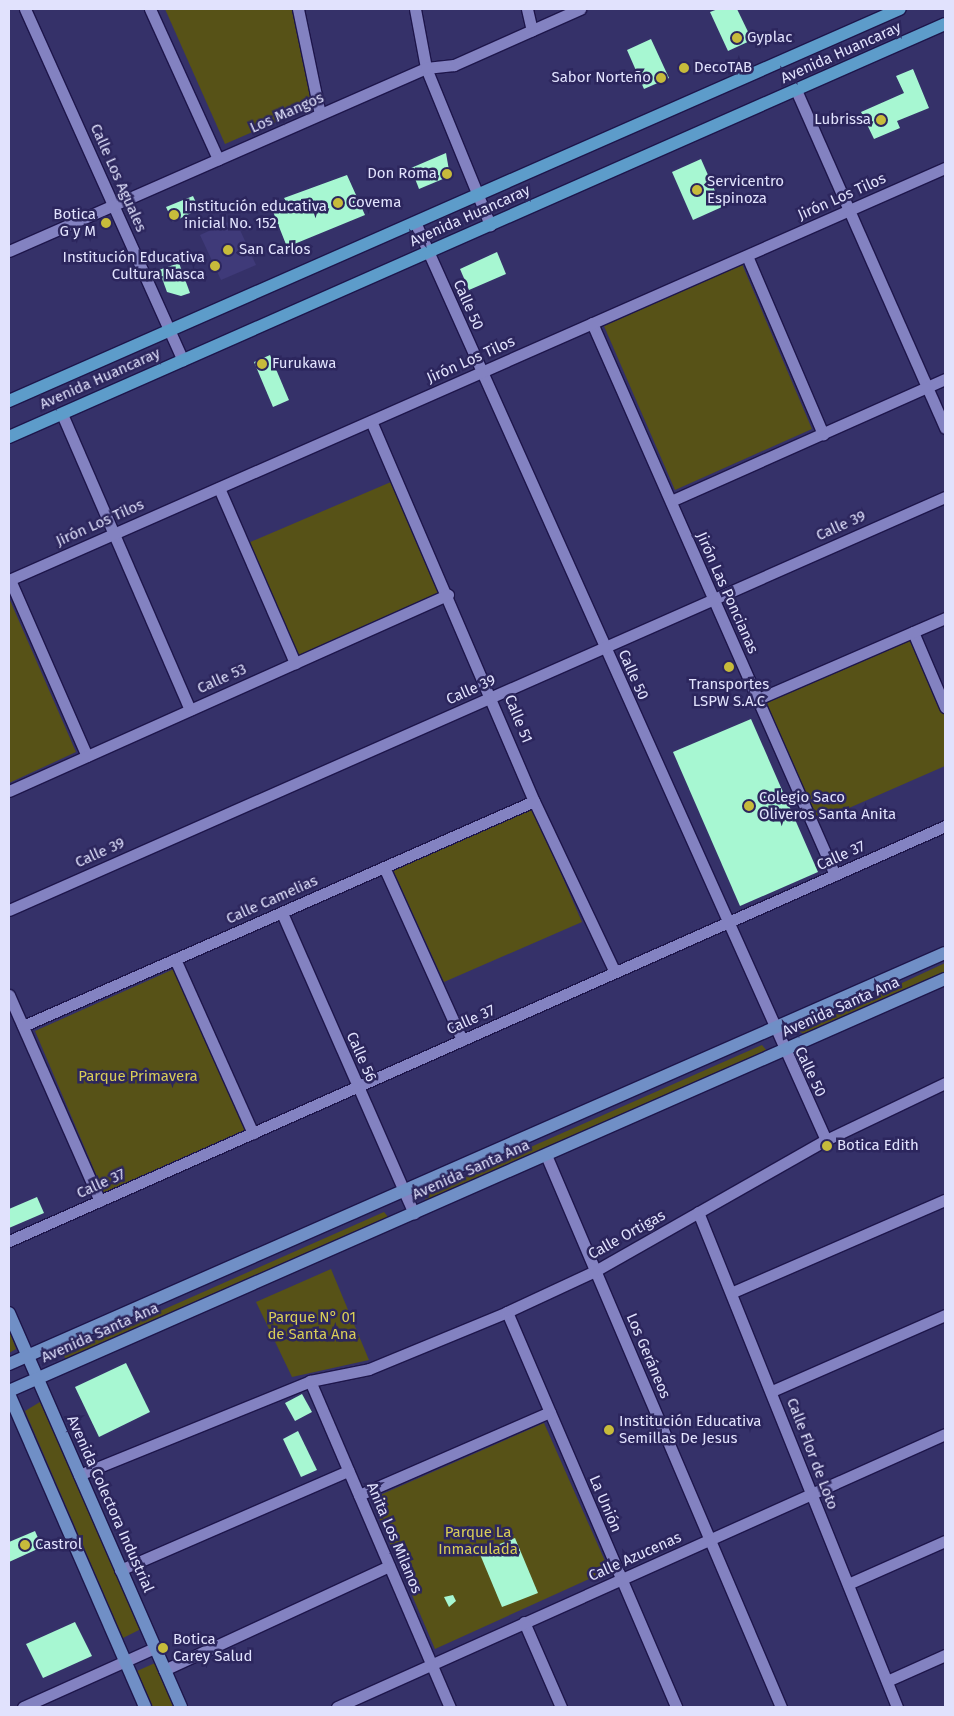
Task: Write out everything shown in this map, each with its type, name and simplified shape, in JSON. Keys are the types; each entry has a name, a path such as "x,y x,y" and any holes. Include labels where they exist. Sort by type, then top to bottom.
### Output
{"main road":[{"name":"Avenida Huancaray","path":"9,401 900,9"},
{"name":"Avenida Huancaray","path":"9,437 945,24"}],"street":[{"name":"Calle Los Aguales","path":"25,9 183,360"},
{"path":"150,9 218,159"},
{"path":"298,9 320,114"},
{"path":"415,9 426,68 490,225"},
{"path":"527,9 532,30"},
{"name":"Los Mangos","path":"9,251 426,68 454,66 580,9"},
{"path":"796,90 945,428"},
{"name":"Jirón Los Tilos","path":"9,580 945,168"},
{"name":"Calle 50","path":"415,222 773,1028 826,1140"},
{"path":"747,256 823,434"},
{"name":"Jirón Las Poncianas","path":"592,323 835,875"},
{"path":"671,502 945,379"},
{"path":"62,414 190,710"},
{"name":"Calle 51","path":"371,421 493,696 534,801 615,972"},
{"path":"219,488 295,663"},
{"name":"Calle 39","path":"9,910 493,696 605,649 945,497"},
{"path":"9,580 87,756"},
{"name":"Calle 53","path":"9,791 448,595"},
{"path":"758,699 945,618"},
{"path":"913,632 945,707"},
{"name":"Calle Camelias","path":"23,1026 534,801"},
{"name":"Calle 37","path":"9,1241 945,826"},
{"path":"384,867 462,1040"},
{"name":"Calle 56","path":"282,913 414,1213"},
{"name":"Avenida Santa Ana","path":"9,1364 945,953"},
{"path":"175,959 253,1133"},
{"name":"Avenida Santa Ana","path":"9,1392 37,1378 945,979"},
{"path":"9,995 100,1201"},
{"name":"Calle Ortigas","path":"79,1476 310,1381 369,1369 507,1312 595,1271 826,1140 945,1083"},
{"name":"Los Geráneos","path":"546,1155 781,1707"},
{"path":"733,1292 945,1200"},
{"name":"Calle Flor de Loto","path":"698,1212 733,1292 897,1707"},
{"name":"La Unión","path":"507,1312 676,1707"},
{"name":"Avenida Colectora Industrial","path":"9,1313 181,1707"},
{"path":"772,1391 945,1314"},
{"name":"Anita Los Milanos","path":"310,1381 450,1707"},
{"path":"9,1392 145,1707"},
{"path":"359,1495 550,1412"},
{"name":"Calle Azucenas","path":"337,1707 945,1434"},
{"path":"120,1570 348,1470"},
{"path":"848,1584 945,1541"},
{"path":"164,1670 389,1566"},
{"path":"524,1622 561,1707"},
{"path":"23,1707 42,1703 154,1648"},
{"path":"886,1681 945,1655"}],"shaded area":[{"name":"San Carlos","path":"235,219 256,265 221,280 200,235"}],"green space":[{"path":"165,9 292,9 313,106 225,144"},
{"path":"742,264 812,429 675,490 604,326"},
{"path":"391,482 441,592 299,656 248,543"},
{"path":"9,598 76,752 9,783"},
{"path":"914,638 945,710 945,766 817,822 762,701"},
{"path":"533,809 582,922 444,982 393,870"},
{"path":"945,963 945,974 805,1035 799,1031"},
{"name":"Parque Primavera","path":"174,969 246,1131 104,1193 35,1031"},
{"path":"762,1045 767,1051 425,1202 426,1193"},
{"path":"384,1212 389,1218 67,1362 63,1354"},
{"name":"Parque N° 01 de Santa Ana","path":"331,1269 369,1360 292,1377 256,1302"},
{"path":"9,1330 16,1349 9,1353"},
{"path":"40,1402 141,1629 123,1638 25,1411"},
{"name":"Parque La Inmaculada","path":"544,1423 609,1570 435,1649 371,1499"},
{"path":"155,1663 174,1707 153,1707 137,1671"}],"building":[{"path":"718,9 737,9 752,40 728,51 710,12"},
{"path":"651,39 669,78 644,89 627,50"},
{"path":"913,69 929,108 897,121 900,128 874,139 861,112 904,93 896,76"},
{"path":"446,153 450,176 419,189 411,168"},
{"name":"Servicentro Espinoza","path":"701,159 722,207 693,220 672,172"},
{"path":"347,175 365,215 287,247 272,209 287,203 284,198"},
{"path":"193,196 199,209 173,222 166,207"},
{"path":"497,252 506,274 469,290 460,269"},
{"path":"179,263 190,293 181,296 167,292 159,270"},
{"path":"270,355 289,400 273,407 254,362"},
{"path":"751,719 818,872 740,906 673,752"},
{"path":"37,1197 44,1213 9,1228 9,1209"},
{"path":"126,1363 150,1412 99,1437 75,1387"},
{"path":"302,1394 312,1412 295,1421 285,1403"},
{"path":"298,1431 317,1470 301,1477 283,1439"},
{"name":"Castrol","path":"35,1531 42,1547 9,1562 9,1542"},
{"path":"515,1538 538,1593 502,1607 479,1552"},
{"path":"453,1595 456,1601 449,1607 444,1597"},
{"path":"75,1622 92,1656 43,1678 26,1644"}],"place":[{"name":"Gyplac","path":"737,38"},
{"name":"DecoTAB","path":"684,68"},
{"name":"Sabor Norteño","path":"661,78"},
{"name":"Lubrissa","path":"881,120"},
{"name":"Don Roma","path":"447,174"},
{"name":"Servicentro Espinoza","path":"697,190"},
{"name":"Covema","path":"338,203"},
{"name":"Institución educativa inicial No. 152","path":"174,215"},
{"name":"Botica G y M","path":"106,223"},
{"name":"San Carlos","path":"228,250"},
{"name":"Institución Educativa Cultura Nasca","path":"215,266"},
{"name":"Furukawa","path":"262,364"},
{"name":"Transportes LSPW S.A.C","path":"729,667"},
{"name":"Colegio Saco Oliveros Santa Anita","path":"749,806"},
{"name":"Botica Edith","path":"827,1146"},
{"name":"Institución Educativa Semillas De Jesus","path":"609,1430"},
{"name":"Castrol","path":"25,1545"},
{"name":"Botica Carey Salud","path":"163,1648"}]}
